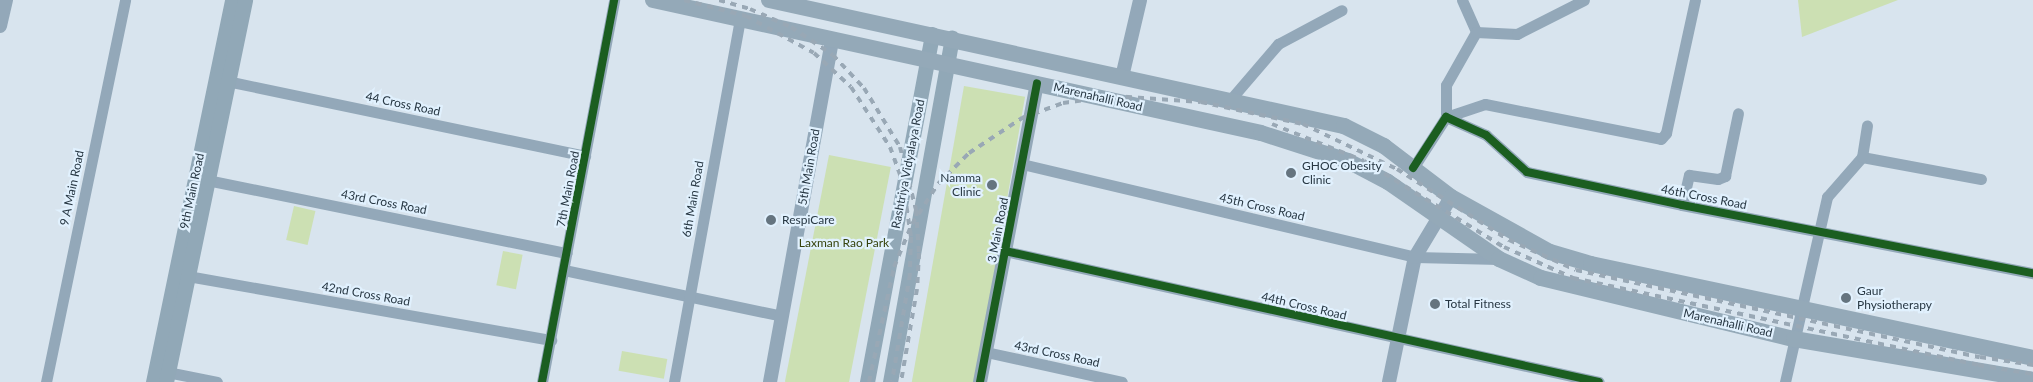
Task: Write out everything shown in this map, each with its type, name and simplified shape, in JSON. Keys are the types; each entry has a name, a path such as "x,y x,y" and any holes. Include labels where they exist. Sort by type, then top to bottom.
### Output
{"main road":[{"name":"9th Main Road","path":"161,377 221,80 232,0"},
{"name":"9th Main Road","path":"221,80 244,0"},
{"name":"Marenahalli Road","path":"653,0 832,40 947,62 1261,133 1348,161 1388,182 1440,217 1498,260 1541,278 1794,339 2033,380"},
{"name":"Marenahalli Road","path":"769,0 816,5 932,34 1344,126 1384,146 1451,197 1550,252 1590,264 2033,358"},
{"name":"Rashtriya Vidyalaya Road","path":"867,382 932,34"},
{"name":"Rashtriya Vidyalaya Road","path":"890,382 952,38"}],"street":[{"path":"0,26 6,0"},
{"name":"9 A Main Road","path":"46,382 125,0"},
{"name":"7th Main Road","path":"542,382 614,0"},
{"path":"1122,76 1140,0"},
{"path":"1462,0 1476,32"},
{"path":"1476,32 1517,34 1584,0"},
{"path":"1446,117 1485,104 1661,139 1666,133 1695,0"},
{"path":"1230,100 1278,44 1342,10"},
{"name":"6th Main Road","path":"674,382 740,20"},
{"path":"1413,168 1446,117 1446,85 1476,32"},
{"name":"5th Main Road","path":"770,382 832,40"},
{"name":"44 Cross Road","path":"221,80 585,156"},
{"name":"3 Main Road","path":"980,382 1037,83"},
{"path":"1682,205 1690,175 1718,179 1725,176 1738,114"},
{"name":"46th Cross Road","path":"1446,117 1486,136 1527,172 1682,205 2033,273"},
{"path":"1784,382 1818,230 1829,194 1862,157 1867,125"},
{"path":"1862,157 1981,180"},
{"name":"45th Cross Road","path":"1022,164 1416,257 1498,260"},
{"name":"43rd Cross Road","path":"201,179 567,253"},
{"path":"1389,382 1416,257 1451,197"},
{"name":"44th Cross Road","path":"1005,251 1599,382"},
{"path":"564,270 689,298 782,316"},
{"name":"42nd Cross Road","path":"182,275 551,340"},
{"name":"43rd Cross Road","path":"986,352 1122,382"},
{"path":"161,377 217,382"}],"green space":[{"path":"1798,0 1898,0 1802,37"},
{"path":"964,86 1025,97 975,382 912,382"},
{"name":"Laxman Rao Park","path":"829,155 891,167 849,382 785,382"},
{"path":"294,206 315,211 308,245 286,240"},
{"path":"503,251 523,255 516,289 496,285"},
{"path":"622,351 667,359 664,379 619,371"}],"railway":[{"path":"684,0 746,16 814,53 851,87 890,147 903,183 911,237 910,274 892,382"},
{"path":"719,0 750,9 791,27 833,55 864,88 900,147 916,210 919,253 917,289 901,382"},
{"path":"869,382 894,267 912,224 938,184 969,153 1022,118 1063,103 1114,96 1201,102 1303,124 1397,169 1509,240 1576,270 1980,357 2033,365"},
{"path":"1272,124 1364,161 1504,247 1573,278 1978,365 2033,374"}],"cycle path":[{"path":"542,382 614,0"},
{"path":"980,382 1037,83"},
{"path":"1413,168 1446,117 1486,135 1527,172 1682,205 2033,273"},
{"path":"1005,251 1599,382"}],"place":[{"name":"GHOC Obesity Clinic","path":"1291,173"},
{"name":"Namma Clinic","path":"992,185"},
{"name":"RespiCare","path":"771,220"},
{"name":"Gaur Physiotherapy","path":"1846,298"},
{"name":"Total Fitness","path":"1435,304"}]}
